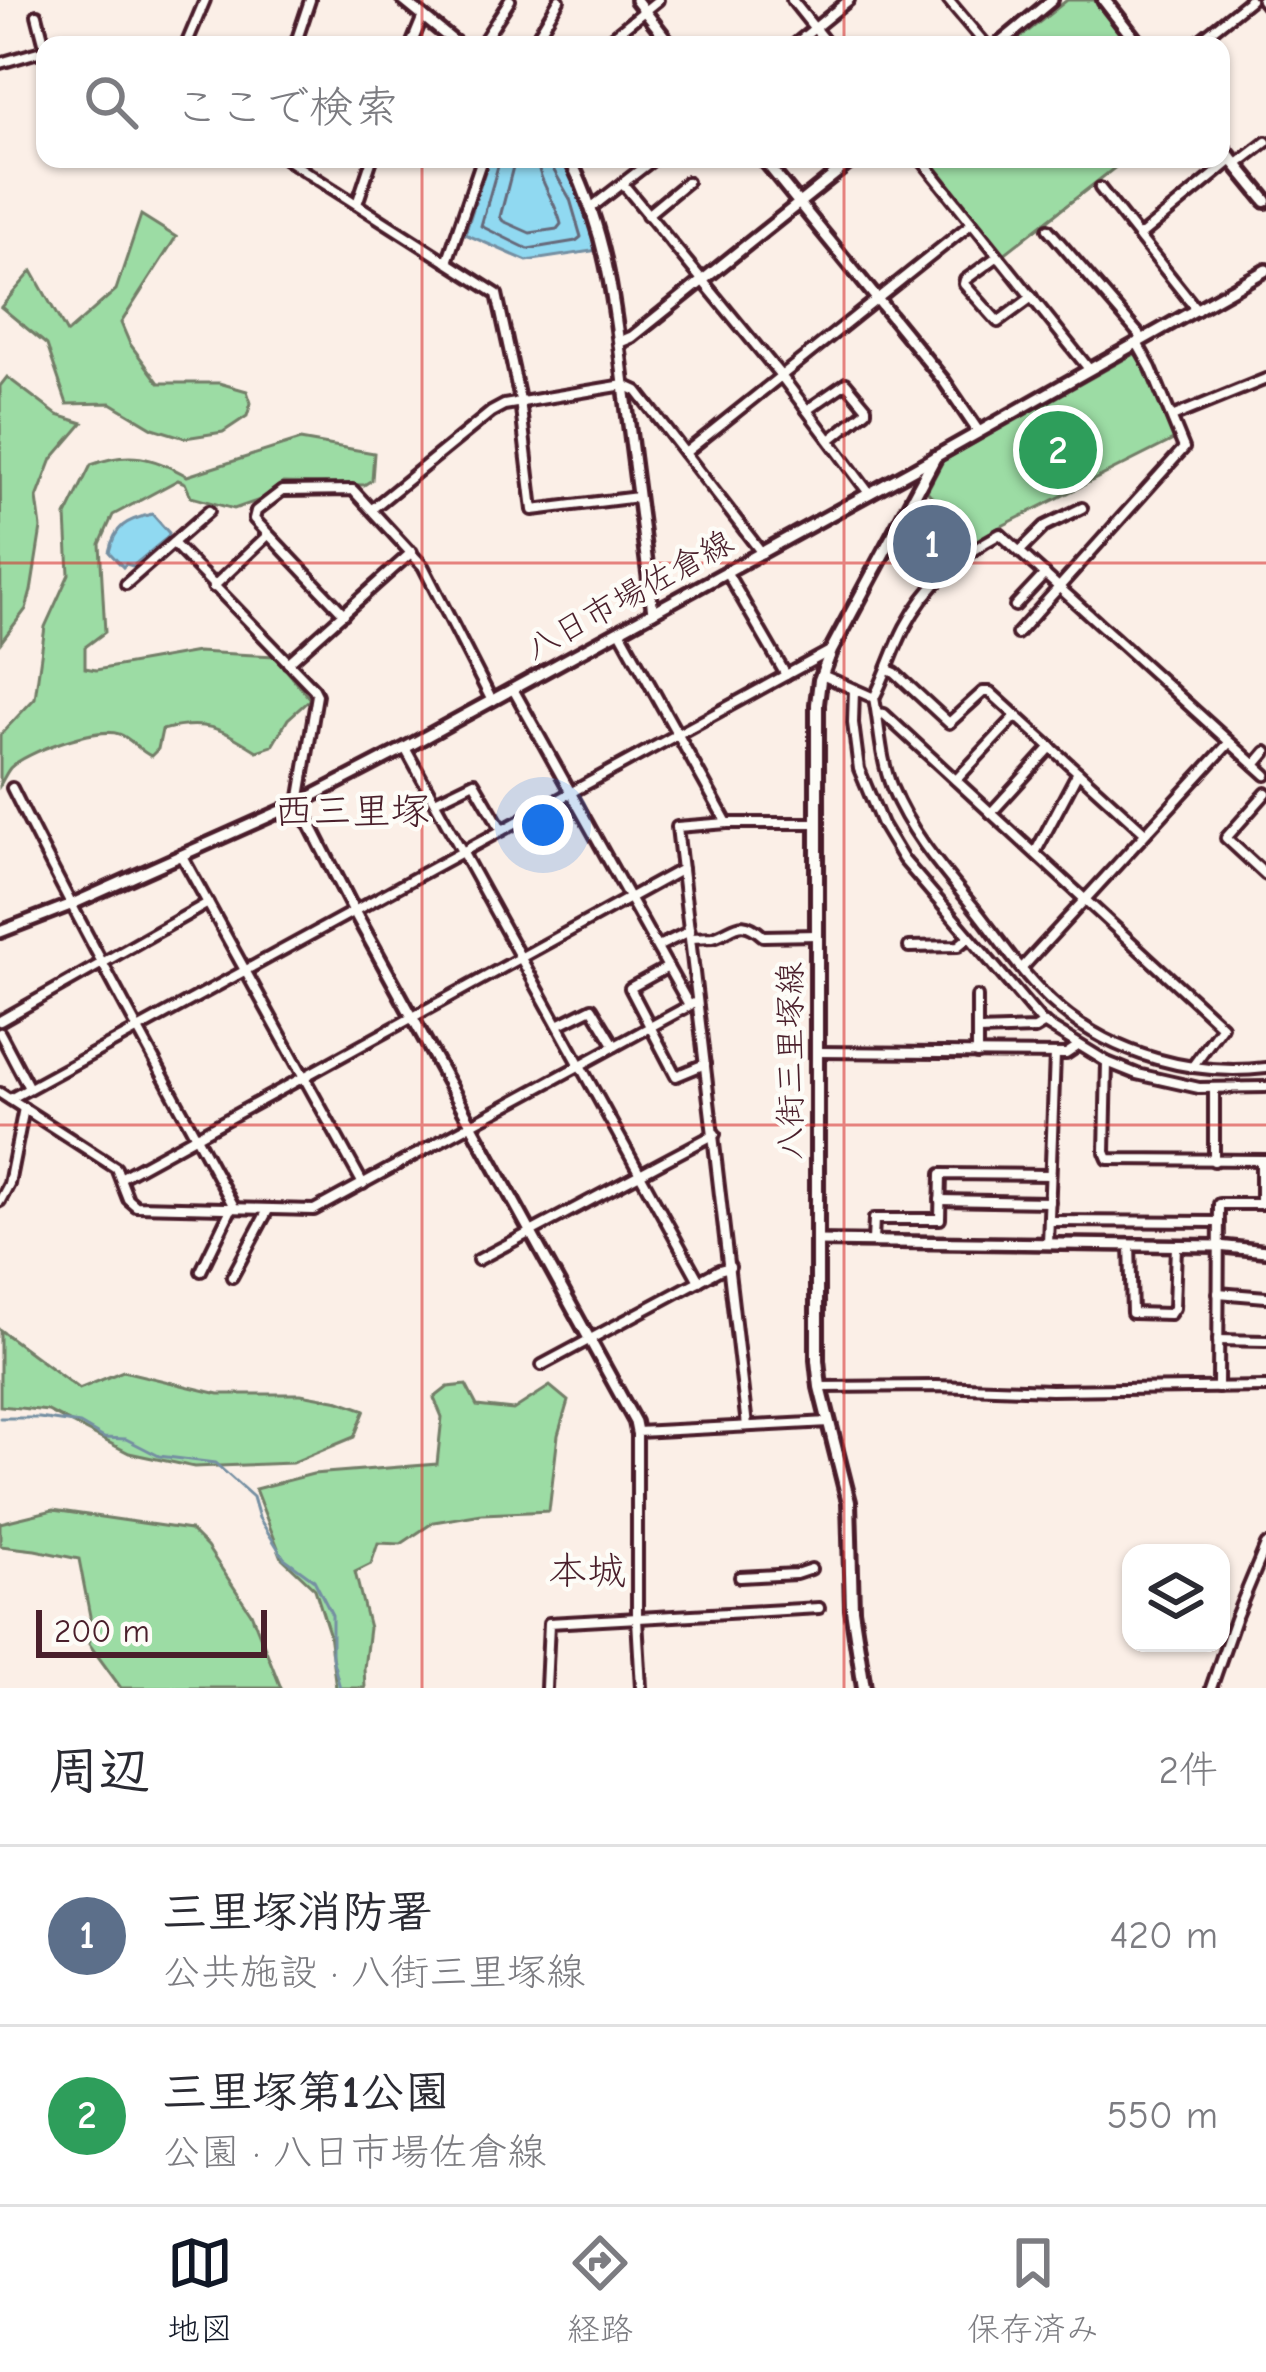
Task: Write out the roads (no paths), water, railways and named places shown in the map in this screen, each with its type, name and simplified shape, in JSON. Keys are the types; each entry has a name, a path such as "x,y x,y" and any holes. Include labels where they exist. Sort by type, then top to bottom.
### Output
{"main road":[{"path":"1104,0 1132,36"},
{"path":"1230,157 1266,201"},
{"name":"八街三里塚線","path":"864,1688 852,1609 851,1513 817,1360 817,704 831,651 934,457"}],"street":[{"path":"190,36 205,0"},
{"path":"298,36 310,0"},
{"path":"404,0 447,36"},
{"path":"488,36 510,0"},
{"path":"537,36 559,0"},
{"path":"636,0 664,36"},
{"path":"613,36 658,0"},
{"path":"792,0 821,36"},
{"path":"805,36 849,0"},
{"path":"948,0 978,36"},
{"path":"1009,36 1052,0"},
{"path":"1205,36 1250,0"},
{"path":"37,15 42,36"},
{"path":"415,36 423,16"},
{"path":"0,63 36,51"},
{"path":"1230,165 1266,142"},
{"path":"300,168 497,294 520,400 533,509 638,497"},
{"path":"357,204 369,168"},
{"path":"447,262 479,168"},
{"path":"574,168 605,250 653,612"},
{"path":"592,207 643,168"},
{"path":"770,168 944,381 978,430"},
{"path":"620,342 843,168"},
{"path":"928,168 1089,369"},
{"path":"1140,236 1226,168"},
{"path":"647,215 687,182"},
{"path":"623,184 782,377 869,493"},
{"path":"1100,188 1197,310"},
{"path":"685,453 972,223"},
{"path":"1017,634 1184,448 1140,341 1048,229"},
{"path":"998,256 964,284 998,322 1032,297"},
{"name":"八日市場佐倉線","path":"0,932 299,803 405,748 727,573 1266,269"},
{"path":"1172,417 1266,379"},
{"path":"807,410 846,383 866,411 831,439"},
{"path":"372,509 491,412 520,400 624,386 637,391 762,553"},
{"path":"344,614 254,519 256,511 282,491 353,490 423,566 492,701"},
{"path":"1020,551 1045,526 1082,508"},
{"path":"125,584 208,511"},
{"path":"1266,775 1000,534 942,576 906,626 874,698 885,766 908,821 1060,1010 1139,1053 1192,1067 1266,1068"},
{"path":"213,586 268,535"},
{"path":"173,543 317,695 299,803 635,1422 640,1688"},
{"path":"288,663 412,552"},
{"path":"727,573 787,675"},
{"path":"1015,607 1045,574"},
{"path":"620,631 728,823"},
{"path":"5,1096 29,1088 831,651"},
{"path":"888,670 949,723 986,690 1145,833"},
{"path":"821,675 874,698"},
{"path":"513,689 668,967 693,1003"},
{"path":"854,689 859,769 882,824 903,859 1045,1023 1107,1062 1157,1080 1214,1088 1266,1087"},
{"path":"877,713 884,714 1222,1026 1192,1067"},
{"path":"956,781 1016,716"},
{"path":"1022,968 1229,742"},
{"path":"991,814 1051,747"},
{"path":"405,748 699,1281"},
{"path":"1255,765 1266,752"},
{"path":"1035,853 1078,772"},
{"path":"435,801 474,782 502,830"},
{"path":"12,788 233,1205 201,1271"},
{"path":"1266,793 1226,838 1266,875"},
{"path":"747,1426 715,1134 693,1003 677,827 818,823"},
{"path":"182,856 362,1184"},
{"path":"122,1177 682,869"},
{"path":"0,1022 208,903"},
{"path":"657,946 690,934 717,936 734,925 753,927 763,936 818,935"},
{"path":"909,947 958,946 970,937"},
{"path":"668,967 630,988 676,1076 705,1064"},
{"path":"977,997 977,1054"},
{"path":"5,1096 116,1168 125,1194 136,1206 314,1210 693,1003"},
{"path":"560,1024 592,1007 615,1046"},
{"path":"977,1030 1035,1029 1045,1023"},
{"path":"0,1033 29,1088"},
{"path":"817,1052 1069,1054 1078,1046"},
{"path":"1048,1244 1054,1054"},
{"path":"1107,1062 1106,1158 1263,1160 1264,1204 1219,1204 1218,1388"},
{"path":"1214,1088 1214,1160"},
{"path":"0,1201 24,1108"},
{"path":"478,1260 715,1134"},
{"path":"873,1241 874,1219 940,1219 941,1174 1050,1175"},
{"path":"940,1200 1050,1202"},
{"path":"232,1276 268,1210"},
{"path":"1049,1221 1219,1222"},
{"path":"817,1241 1176,1245 1266,1251"},
{"path":"1130,1245 1132,1313 1170,1315 1176,1245"},
{"path":"542,1364 730,1267"},
{"path":"1218,1293 1266,1297"},
{"path":"1218,1340 1266,1341"},
{"path":"820,1387 1266,1387"},
{"path":"637,1432 830,1421"},
{"path":"1211,1688 1266,1545"},
{"path":"740,1577 811,1569"},
{"path":"546,1688 549,1623 819,1608"}],"water":[{"path":"486,168 567,168 581,194 598,250 527,261 465,234"},
{"path":"152,514 168,537 133,566 123,567 109,552 118,530"}],"waterway":[{"path":"0,1418 80,1424 104,1438 126,1439 159,1456 215,1463 253,1497 259,1518 284,1558 314,1580 332,1615 332,1657 340,1688"}],"place":[{"name":"三里塚第1公園","path":"1058,450"},
{"name":"三里塚消防署","path":"932,544"}],"district":[{"name":"西三里塚","path":"352,811"},
{"name":"本城","path":"587,1571"}]}
